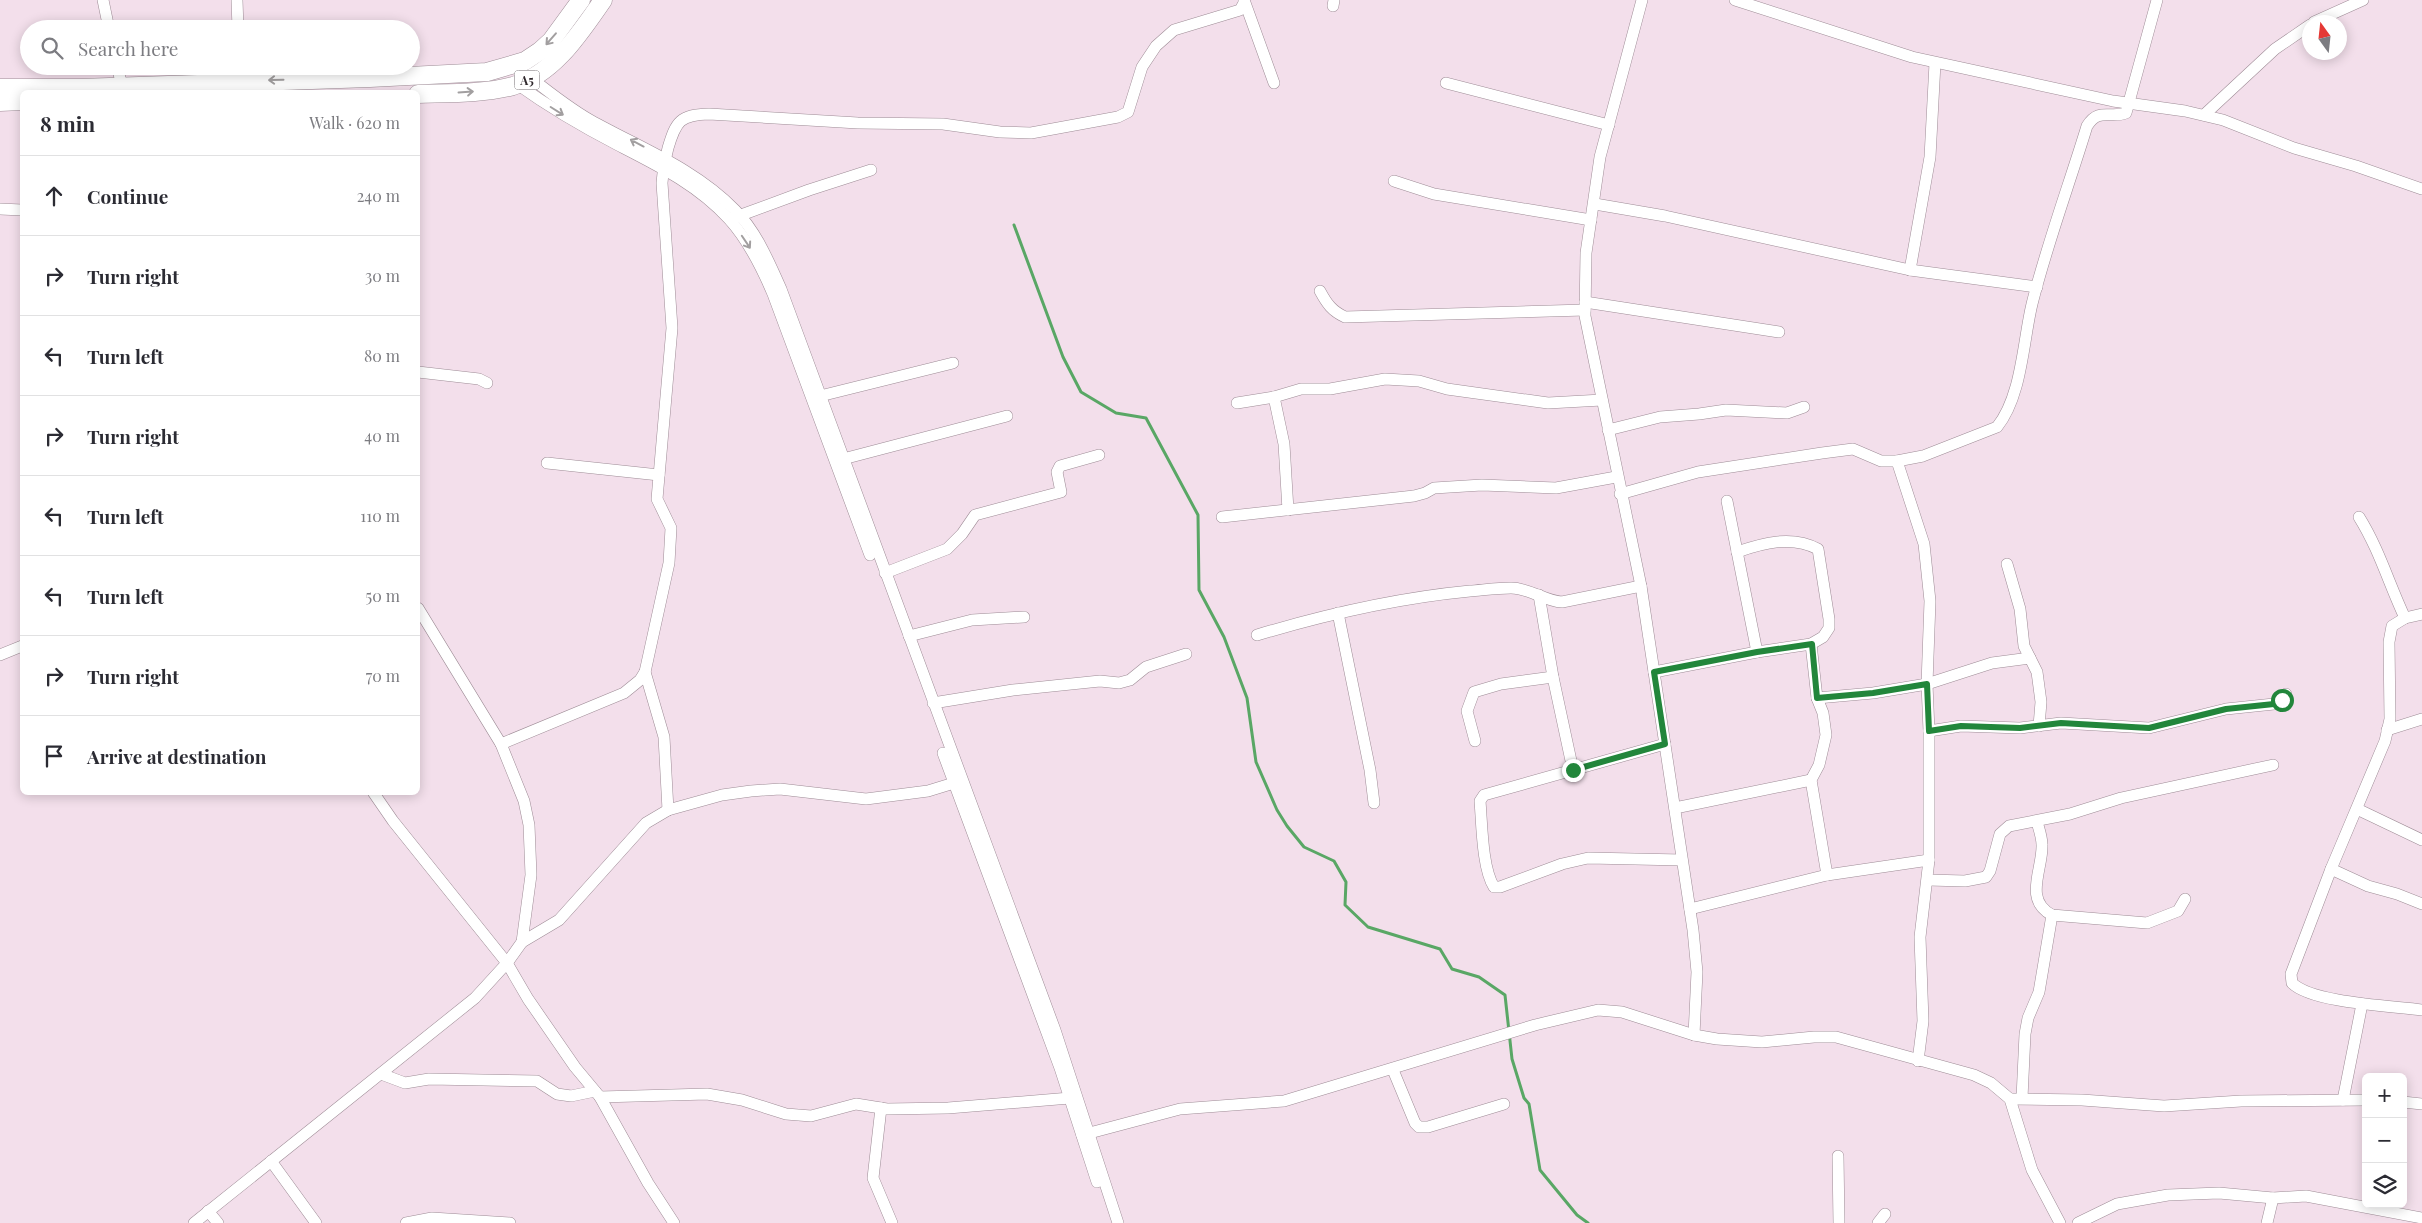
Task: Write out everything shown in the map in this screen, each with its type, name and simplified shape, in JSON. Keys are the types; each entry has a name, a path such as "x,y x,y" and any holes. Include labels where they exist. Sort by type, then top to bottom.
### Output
{"highway":[{"name":"A5","path":"252,75 370,85 487,72 509,67 526,61 551,41 581,0"},
{"name":"A5","path":"420,94 481,91 524,81 552,64 566,50 603,0"},
{"name":"A5","path":"0,88 122,86 230,75"},
{"path":"0,102 20,102"}],"street":[{"path":"103,0 107,20"},
{"path":"237,0 238,20"},
{"path":"1642,0 1600,157 1595,204 1585,263 1585,306 1587,336 1641,586 1690,909 1697,963 1694,1034"},
{"path":"1735,0 1868,44 1935,62 2130,104 2204,115 2244,128 2294,148 2356,166 2422,189"},
{"path":"1620,494 1698,472 1853,449 1881,461 1897,461 1923,456 1997,427 2005,417 2013,391 2037,287 2087,126 2092,118 2100,115 2119,116 2126,113 2158,0"},
{"path":"2330,15 2363,0"},
{"path":"1244,1 1274,83"},
{"path":"501,744 624,692 640,680 645,672 669,563 671,528 657,499 672,328 664,162 675,127 687,117 698,114 943,124 1000,132 1030,133 1118,117 1128,112 1142,67 1151,52 1174,30 1240,10 1244,1"},
{"path":"2204,115 2275,49 2302,30"},
{"path":"1910,270 1930,157 1935,62"},
{"path":"120,75 122,86"},
{"path":"524,81 580,125 696,177 735,218 772,268 1055,1030 1110,1223"},
{"path":"524,81 550,94 590,120 664,162"},
{"path":"1446,83 1609,125"},
{"path":"735,218 809,190 871,170"},
{"path":"1394,181 1434,194 1591,220"},
{"path":"1595,204 1665,216 1910,270 2037,287"},
{"path":"0,208 20,210"},
{"path":"735,218 773,294 1118,1223"},
{"path":"1320,291 1327,304 1335,312 1345,316 1585,306 1779,332"},
{"path":"820,396 953,363"},
{"path":"420,372 479,379 487,383"},
{"path":"1237,403 1274,397 1301,389 1330,389 1385,379 1420,382 1447,388 1548,402 1602,400"},
{"path":"1274,397 1284,444 1288,510"},
{"path":"1608,430 1660,417 1726,410 1787,413 1804,407"},
{"path":"843,459 1007,416"},
{"path":"885,573 947,549 962,534 975,515 1061,492 1057,472 1060,466 1100,455"},
{"path":"1897,461 1924,544 1930,600 1927,684 1929,860 1920,937 1923,1021 1918,1061"},
{"path":"547,463 659,475"},
{"path":"1222,518 1414,496 1426,493 1434,488 1482,485 1556,488 1616,477"},
{"path":"1727,501 1757,652"},
{"path":"2359,517 2379,552 2389,583 2405,618"},
{"path":"1654,672 1757,652 1812,644 1823,637 1829,628 1818,549 1810,545 1776,540 1737,552"},
{"path":"2007,564 2020,609 2024,646 2037,672 2042,702 2039,726"},
{"path":"1257,635 1338,613 1419,596 1512,588 1528,590 1549,601 1562,602 1641,586"},
{"path":"1539,595 1553,677 1573,770"},
{"path":"420,611 501,744 524,802 529,825 531,875 522,942"},
{"path":"1338,613 1370,770 1374,802"},
{"path":"2422,614 2405,618 2392,626 2390,633 2390,711 2387,730 2291,974 2292,983 2304,991 2362,1004 2422,1010"},
{"path":"908,636 972,620 1024,617"},
{"path":"1812,644 1817,698 1824,713 1826,735 1819,765 1811,780 1827,875"},
{"path":"0,654 20,647"},
{"path":"933,703 1013,690 1100,681 1119,683 1130,680 1146,667 1186,654"},
{"path":"1817,698 1873,693 1927,684 1992,663 2030,658"},
{"path":"645,672 664,737 668,810"},
{"path":"1475,741 1467,711 1474,692 1501,684 1553,677"},
{"path":"1929,731 1961,726 2020,728 2061,723 2149,728 2226,709 2274,704 2286,694"},
{"path":"2387,730 2422,719"},
{"path":"1665,744 1489,794 1480,801 1487,861 1494,886 1500,887 1562,864 1588,858 1682,860"},
{"path":"1928,880 1966,881 1986,877 1990,870 2000,834 2009,826 2037,822 2122,798 2273,766"},
{"path":"1674,808 1811,780"},
{"path":"194,1223 474,998 507,963 522,942 559,920 646,823 668,810 722,795 751,791 780,789 866,799 928,791 954,783"},
{"path":"375,795 393,821 507,963 528,999 575,1067 597,1094 648,1183 674,1223"},
{"path":"2357,809 2422,840"},
{"path":"2037,822 2042,844 2036,891 2038,902 2043,911 2052,915 2147,923 2178,911 2185,899"},
{"path":"1690,909 1827,875 1929,860"},
{"path":"2331,869 2368,886 2397,894 2422,904"},
{"path":"2022,1098 2025,1034 2028,1018 2039,992 2052,915"},
{"path":"2343,1100 2362,1004"},
{"path":"1086,1134 1180,1109 1284,1101 1393,1070 1535,1025 1586,1013 1609,1010 1634,1015 1694,1034 1717,1039 1762,1042 1836,1037 1974,1075 1991,1083 2010,1099 2032,1170 2060,1223"},
{"path":"1393,1070 1415,1123 1419,1127 1428,1127 1504,1104"},
{"path":"381,1074 402,1082 429,1079 537,1081 557,1094 573,1096 597,1094 707,1094 742,1100 786,1114 812,1116 850,1104 882,1108 948,1108 1070,1098"},
{"path":"2010,1099 2082,1100 2164,1106 2242,1101 2362,1100"},
{"path":"2407,1102 2422,1104"},
{"path":"882,1108 873,1178 892,1223"},
{"path":"1838,1156 1839,1223"},
{"path":"271,1161 316,1223"},
{"path":"2078,1223 2117,1204 2168,1195 2219,1193 2273,1198 2306,1196 2422,1218"},
{"path":"2267,1223 2273,1198"},
{"path":"208,1211 218,1223"},
{"path":"406,1223 432,1218 460,1222 510,1223"}],"waterway":[{"path":"1014,225 1063,357 1081,392 1116,413 1146,418 1198,515 1199,590 1224,637 1247,698 1256,762 1277,810 1304,847 1334,861 1346,882 1345,905 1368,927 1440,949 1452,969 1479,977 1505,995 1512,1059 1524,1098 1529,1104 1540,1170 1577,1215 1588,1223"}],"route":[{"path":"1573,770 1665,744 1654,672 1757,652 1812,644 1817,698 1873,693 1927,684 1929,731 1961,726 2020,728 2061,723 2149,728 2226,709 2274,704 2282,700"}]}
